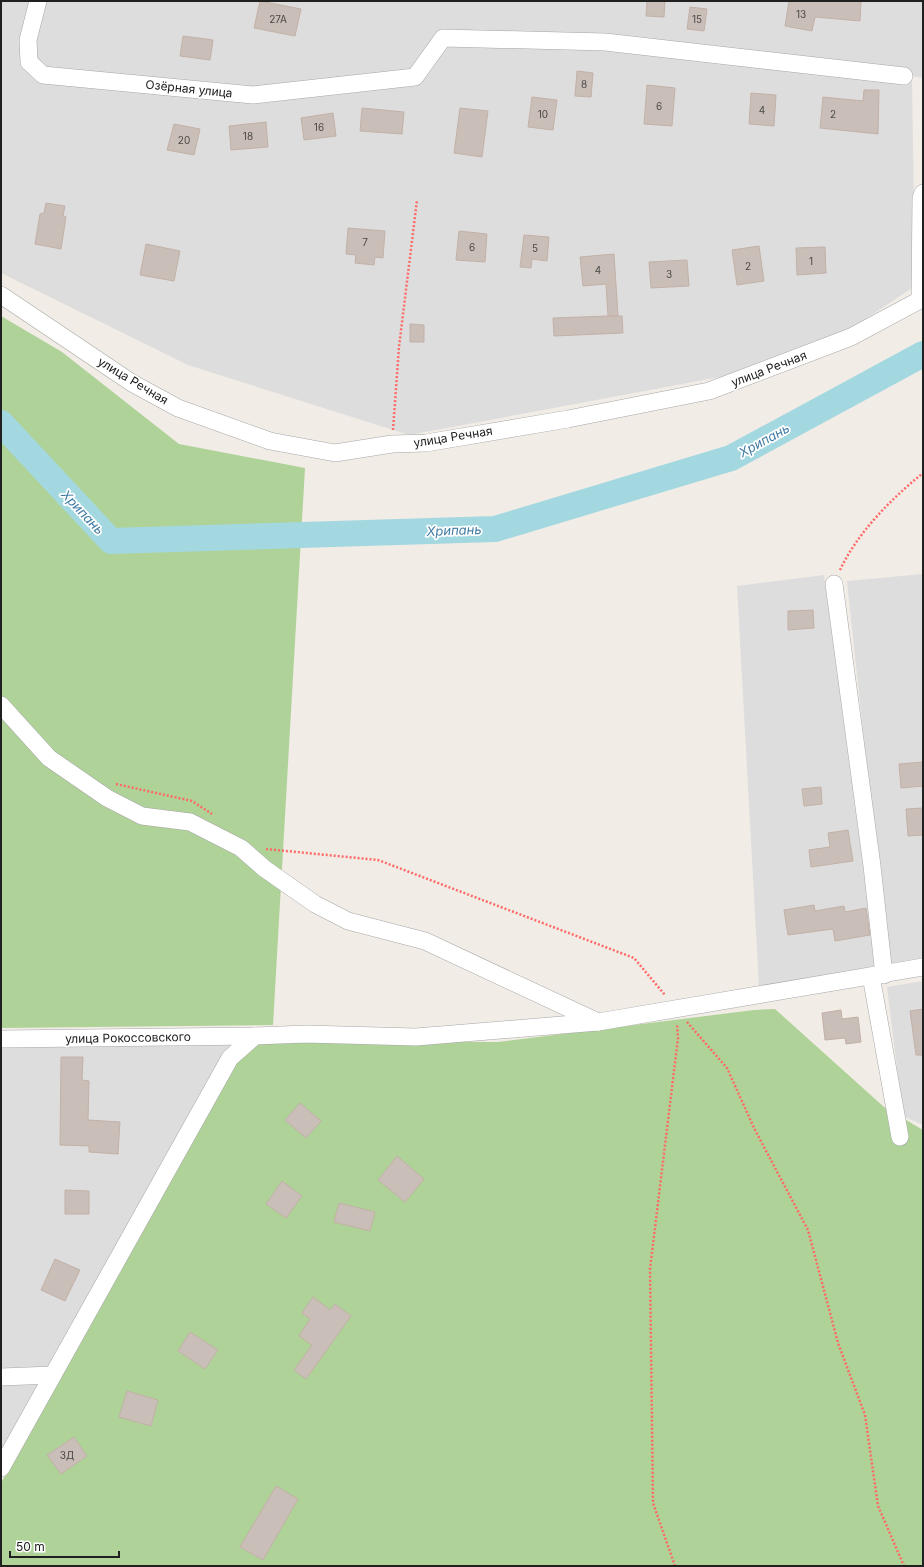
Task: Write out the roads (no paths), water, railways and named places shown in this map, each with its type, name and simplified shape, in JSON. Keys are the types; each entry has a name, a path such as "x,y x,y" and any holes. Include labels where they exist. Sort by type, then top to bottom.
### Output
{"street":[{"name":"Озёрная улица","path":"38,1 28,40 29,62 43,75 253,95 415,77 443,38 604,42 904,76"},
{"path":"922,300 921,198 923,193"},
{"name":"улица Речная","path":"1,295 132,383 178,408 270,441 335,453 392,444 426,443 709,391 851,337 922,300"},
{"path":"834,584 872,866 877,975 900,1137"},
{"path":"1,705 49,758 107,798 142,816 190,822 241,848 265,869 315,904 348,921 425,940 598,1022"},
{"name":"улица Рокоссовского","path":"1,1039 306,1034 416,1037 598,1022 923,967"},
{"path":"1,1468 230,1058 255,1036"},
{"path":"1,1377 53,1375"}],"waterway":[{"name":"Хрипань","path":"1,423 111,541 495,529 731,458 923,354"}]}
